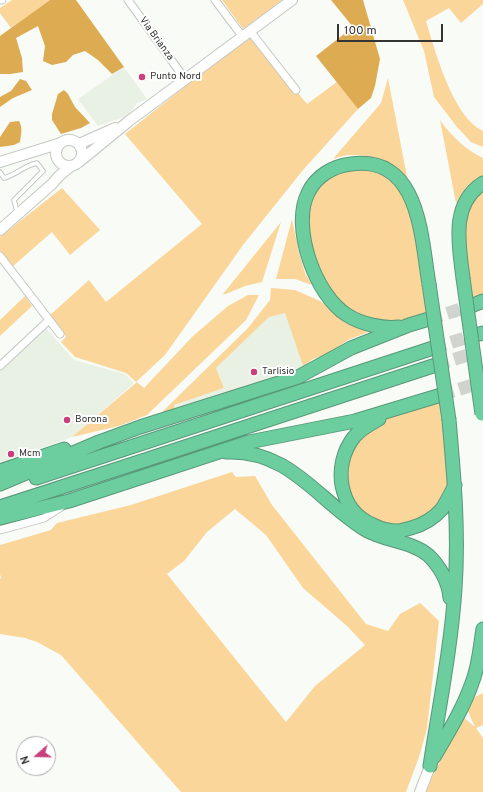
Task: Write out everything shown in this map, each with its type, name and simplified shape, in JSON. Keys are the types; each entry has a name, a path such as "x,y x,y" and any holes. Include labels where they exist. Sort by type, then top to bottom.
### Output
{"highway":[{"path":"409,325 393,328 364,323 347,315 332,303 321,286 312,266 304,239 301,220 307,194 314,182 334,168 360,162 389,170 400,179 409,193 418,218 449,420 457,520 455,589 430,766"},
{"path":"483,183 472,192 464,203 460,217 458,235 483,418"},
{"path":"0,484 98,442 140,427 298,377 351,348 409,325 429,319"},
{"path":"0,489 433,348"},
{"path":"0,507 136,464 436,365"},
{"path":"0,518 69,501 249,442 355,421 441,395"},
{"path":"412,405 378,419 367,426 355,436 346,449 342,461 341,476 342,490 348,504 357,515 368,523 383,530 399,531 429,520 441,510 455,484"},
{"path":"0,471 81,444 98,442"},
{"path":"214,453 236,452 268,458 299,476 357,524 368,531 414,547 427,554 437,565 445,579 450,594 450,631"},
{"path":"430,766 458,714 473,682 477,668 483,629"}],"street":[{"name":"Via Brianza","path":"128,0 185,79"},
{"path":"215,0 296,90"},
{"path":"0,230 59,176 129,121 291,1"},
{"path":"79,144 129,121"},
{"path":"0,162 70,140 79,144 82,153 75,164"},
{"path":"59,176 56,151 61,143"},
{"path":"41,150 49,151 63,165 75,164"},
{"path":"0,256 60,334"},
{"path":"0,366 49,320"},
{"path":"0,530 44,518 69,501"},
{"path":"420,792 430,766"}],"lane":[{"path":"0,172 4,178 15,175 28,165 37,163 43,171 14,200 17,215"}],"shaded area":[{"path":"12,0 50,0 11,28 0,13 0,8"},
{"path":"50,0 76,0 124,67 112,74 98,60 85,51 73,55 66,62 52,65 43,61 45,46 38,26 16,38 22,58 23,72 0,74 0,36"},
{"path":"222,0 282,0 243,29"},
{"path":"331,0 363,0 380,59 371,98 358,109 316,56 353,27"},
{"path":"403,0 483,0 483,4 461,23 449,8 426,21 434,49 454,98 472,123 483,131 483,147 471,142 457,127 434,97 424,51"},
{"path":"250,35 307,104 337,82 358,109 303,170 243,245 165,355 136,382 126,373 75,357 61,342 66,337 49,316 89,280 106,302 202,224 125,134"},
{"path":"124,67 147,99 137,103 129,115 98,126 78,99"},
{"path":"388,78 408,182 398,169 391,164 376,158 352,155 333,159 381,103"},
{"path":"20,79 26,81 32,90 13,98 0,107 0,97 11,91"},
{"path":"64,90 75,107 90,123 81,128 61,134 52,120 52,114 58,94"},
{"path":"440,120 459,142 470,151 483,158 483,176 466,188 456,203"},
{"path":"19,121 21,129 20,142 14,145 0,147 0,137 10,122"},
{"path":"356,166 388,176 400,187 414,224 428,314 405,321 378,322 348,311 325,286 307,237 306,204 325,177"},
{"path":"483,186 483,296 470,301 461,253 464,213"},
{"path":"62,188 100,230 70,255 52,232 12,267 0,251 0,237"},
{"path":"292,219 305,273 312,285 295,279 276,279"},
{"path":"281,222 262,282 223,294"},
{"path":"271,288 295,290 320,301 350,323 376,329 348,340 327,354 313,359 303,366 285,313 269,317 216,368 224,388 174,405 175,411 158,416 248,328 270,300"},
{"path":"248,295 259,295 246,320 147,415 119,426 72,437 137,382 144,388 193,336 228,306"},
{"path":"25,296 32,306 0,336 0,320"},
{"path":"285,312 304,369 175,411 174,405 224,388 216,368 269,317"},
{"path":"46,328 74,360 125,374 134,383 72,437 0,463 0,371"},
{"path":"442,401 449,474 447,490 444,498 429,516 410,525 387,526 360,512 345,484 348,453 374,425 388,418"},
{"path":"232,472 236,477 255,476 272,505 366,624 388,631 400,614 420,603 439,621 427,728 420,754 406,792 181,792 61,655 37,642 25,638 0,634 0,545 51,530 57,523 131,505","holes":["235,509 266,535 303,588 347,626 365,645 315,686 286,722 167,574 184,561 207,532"]},
{"path":"483,693 483,725 476,728 483,738 483,792 426,792 432,777 463,717 475,727 466,707 475,697"}],"tunnel":[{"path":"429,319 471,306"},
{"path":"433,348 475,335"},
{"path":"436,365 478,352"},
{"path":"441,395 482,382"}],"place":[{"name":"Punto Nord","path":"142,77"},
{"name":"Tarlisio","path":"254,372"},
{"name":"Borona","path":"67,420"},
{"name":"Mcm","path":"11,454"}]}
